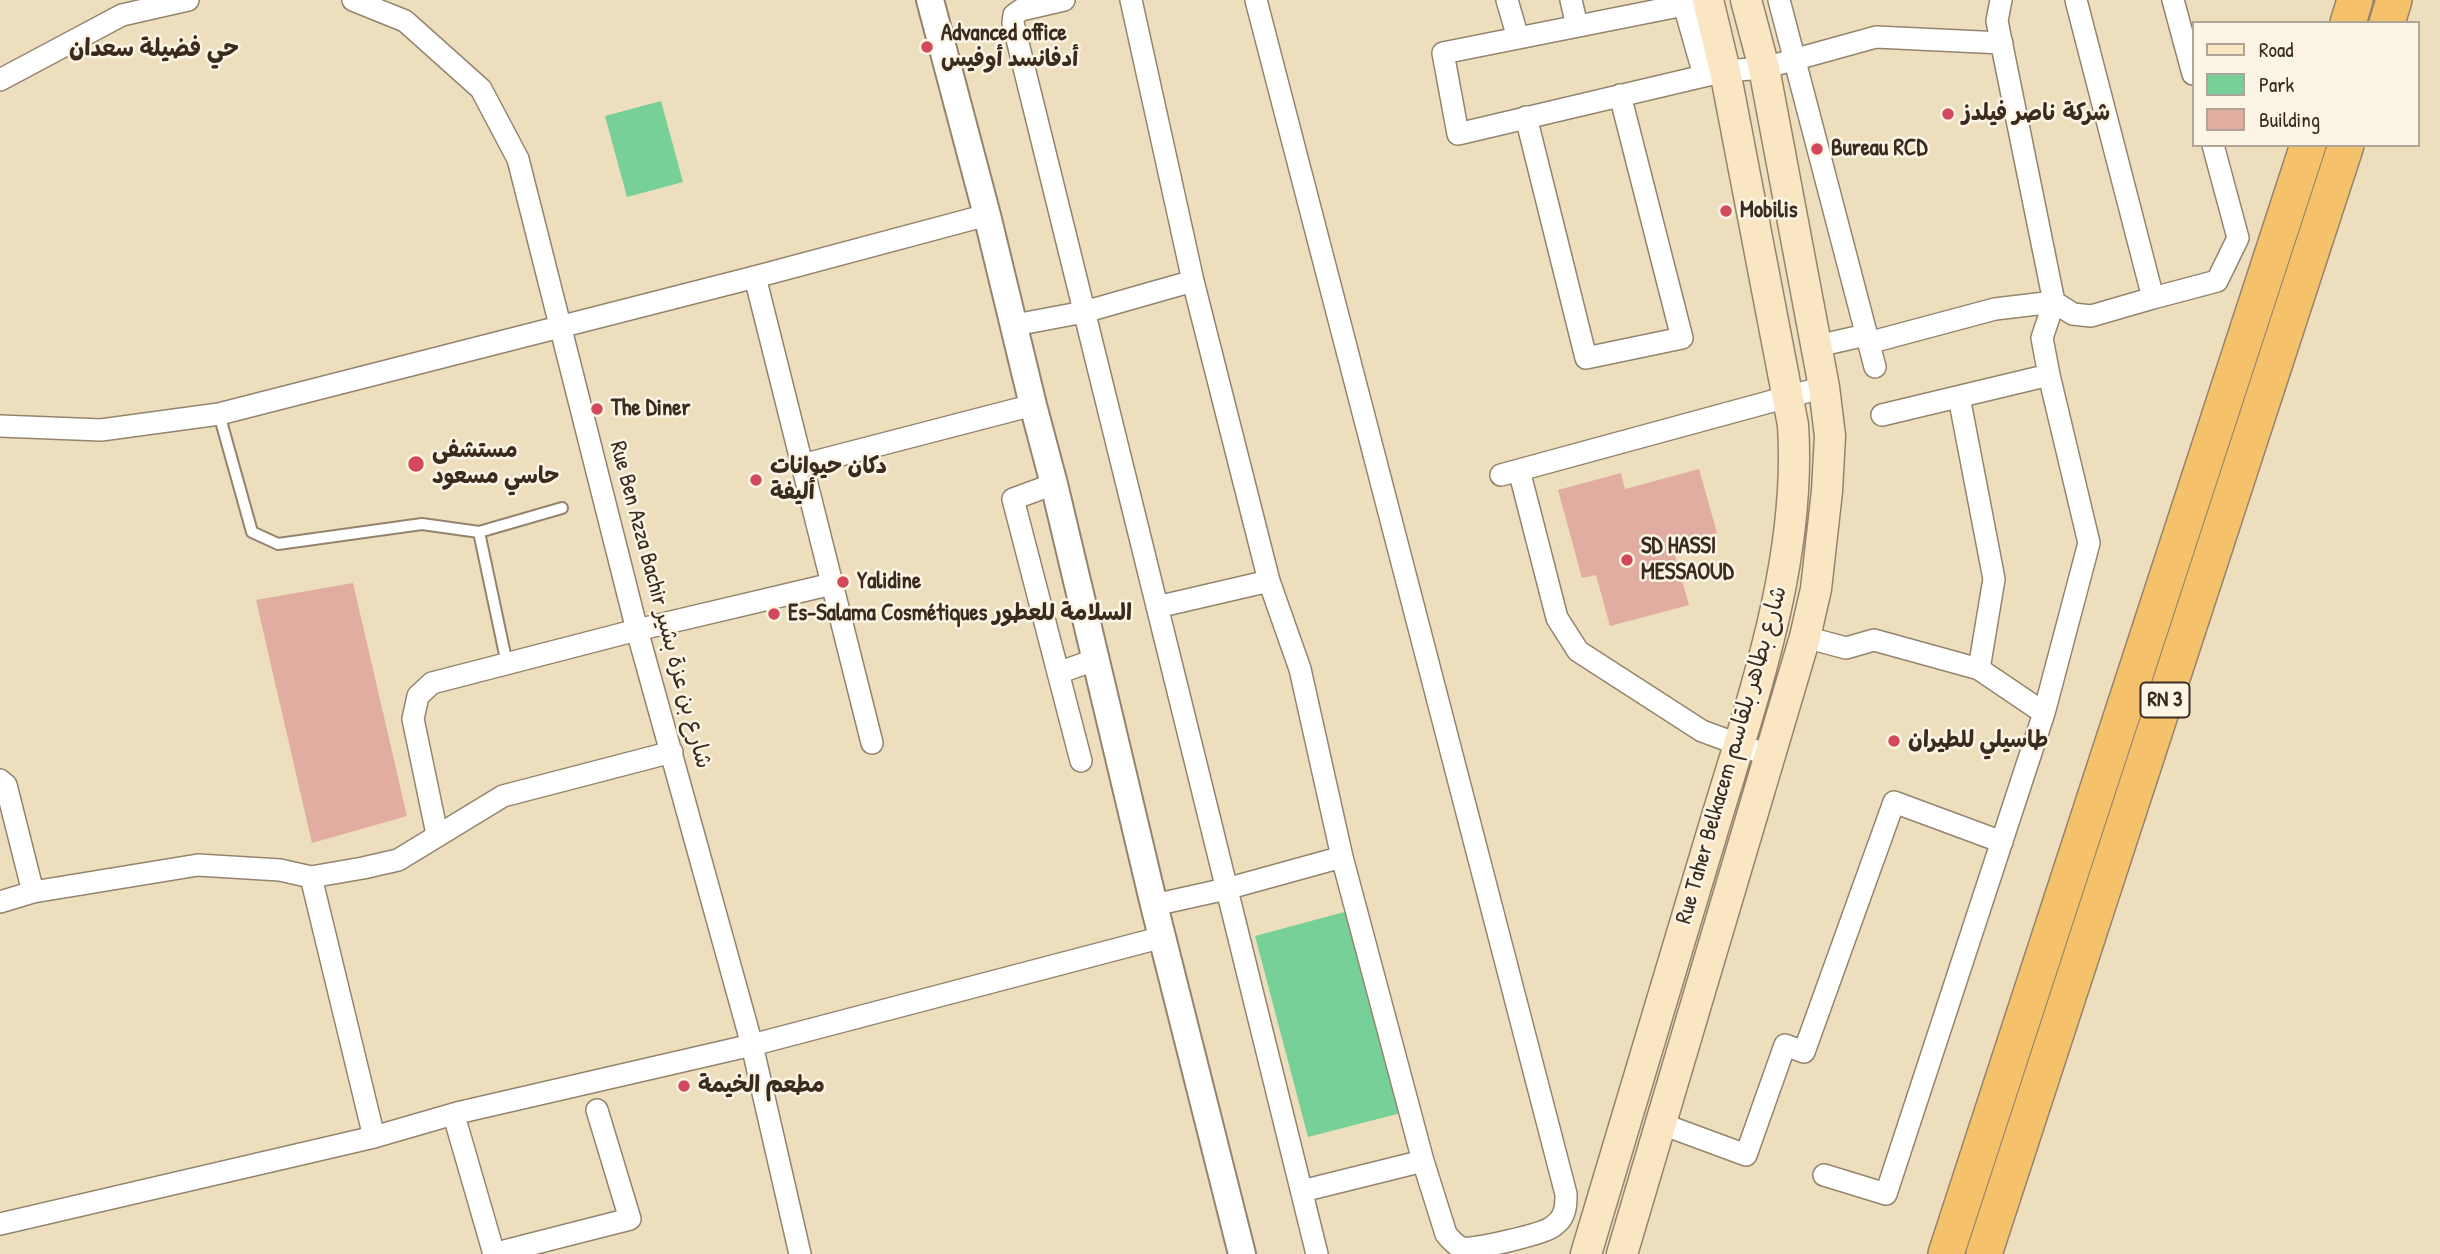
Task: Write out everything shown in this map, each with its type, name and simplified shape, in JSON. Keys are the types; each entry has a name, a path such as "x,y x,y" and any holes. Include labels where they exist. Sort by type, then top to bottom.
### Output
{"highway":[{"path":"2349,21 2355,0"},
{"path":"2388,21 2395,0"},
{"name":"RN 3","path":"1946,1254 2307,147"},
{"name":"RN 3","path":"1993,1252 2345,147"}],"main road":[{"name":"Rue Taher Belkacem شارع بطاهر بلقاسم","path":"1586,1254 1738,746 1774,615 1787,545 1795,454 1788,395 1714,73 1708,0"},
{"name":"Rue Taher Belkacem شارع بطاهر بلقاسم","path":"1622,1254 1805,637 1816,589 1827,491 1830,436 1824,387 1764,68 1746,0"}],"street":[{"path":"0,80 122,15 188,0"},
{"name":"Rue Ben Azza Bachir شارع بن عزة بشير","path":"353,0 405,21 481,89 518,159 637,630 752,1045 800,1254"},
{"path":"930,0 1015,325 1154,905 1242,1254"},
{"path":"1064,0 1021,10 1014,15 1013,23 1317,1254"},
{"path":"1131,0 1192,281 1269,581 1300,669 1342,857 1423,1161 1446,1234 1463,1248 1539,1233 1562,1218 1566,1207 1566,1194 1256,0"},
{"path":"1507,0 1518,38"},
{"path":"1572,0 1577,26"},
{"path":"1779,0 1875,367"},
{"path":"1824,1175 1886,1194 2044,713 2089,543 2042,338 2054,302 1997,21 2001,0"},
{"path":"2076,0 2153,298"},
{"path":"2173,0 2192,70"},
{"path":"1714,73 1684,5 1443,54 1458,134 1714,73 1764,68 1876,37 2002,43"},
{"path":"1526,117 1586,358 1682,338 1620,95"},
{"path":"1817,346 1867,339 1995,309 2054,302 2073,314 2091,316 2217,281 2238,238 2214,147"},
{"path":"0,426 101,430 219,414 987,215"},
{"path":"755,277 872,743"},
{"path":"1015,325 1084,312 1192,281"},
{"path":"1882,415 2049,375"},
{"path":"1770,756 1702,731 1578,651 1557,618 1510,472 1824,387"},
{"path":"1959,397 1994,579 1979,669"},
{"path":"802,465 1033,405"},
{"path":"1054,484 1013,499 1081,761"},
{"path":"1157,607 1269,581"},
{"path":"437,834 413,719 418,696 432,683 637,630 832,584"},
{"path":"1805,637 1846,648 1874,640 1979,669 2044,713"},
{"path":"1058,673 1097,659"},
{"path":"0,902 33,892 198,865 280,870 311,877 398,860 503,796 671,752"},
{"path":"0,780 6,785 33,892"},
{"path":"1662,1124 1746,1154 1786,1045 1804,1052 1894,802 2002,842"},
{"path":"1154,905 1226,889 1342,857"},
{"path":"311,877 374,1138"},
{"path":"0,1224 374,1138 457,1113 752,1045 1163,937"},
{"path":"457,1126 494,1254 630,1219 597,1110"},
{"path":"1302,1191 1423,1161"}],"lane":[{"path":"219,414 252,532 278,544 422,524 479,532 562,508"},
{"path":"479,532 507,664"}],"green space":[{"path":"661,101 683,182 627,197 605,116"},
{"path":"1348,911 1401,1113 1308,1137 1255,936"}],"building":[{"name":"SD HASSI MESSAOUD","path":"1699,469 1717,533 1672,545 1689,605 1610,626 1596,575 1582,578 1558,490 1621,473 1625,489"},
{"path":"353,583 407,816 312,843 256,600"}],"place":[{"name":"Advanced office أدفانسد أوفيس","path":"927,47"},
{"name":"شركة ناصر فيلدز","path":"1948,114"},
{"name":"Bureau RCD","path":"1817,149"},
{"name":"Mobilis","path":"1726,211"},
{"name":"The Diner","path":"597,409"},
{"name":"مستشفى حاسي مسعود","path":"416,464"},
{"name":"دكان حيوانات أليفة","path":"756,480"},
{"name":"SD HASSI MESSAOUD","path":"1627,560"},
{"name":"Yalidine","path":"843,582"},
{"name":"Es-Salama Cosmétiques السلامة للعطور","path":"774,614"},
{"name":"طاسيلي للطيران","path":"1894,741"},
{"name":"مطعم الخيمة","path":"684,1086"}],"district":[{"name":"حي فضيلة سعدان","path":"154,50"}]}
